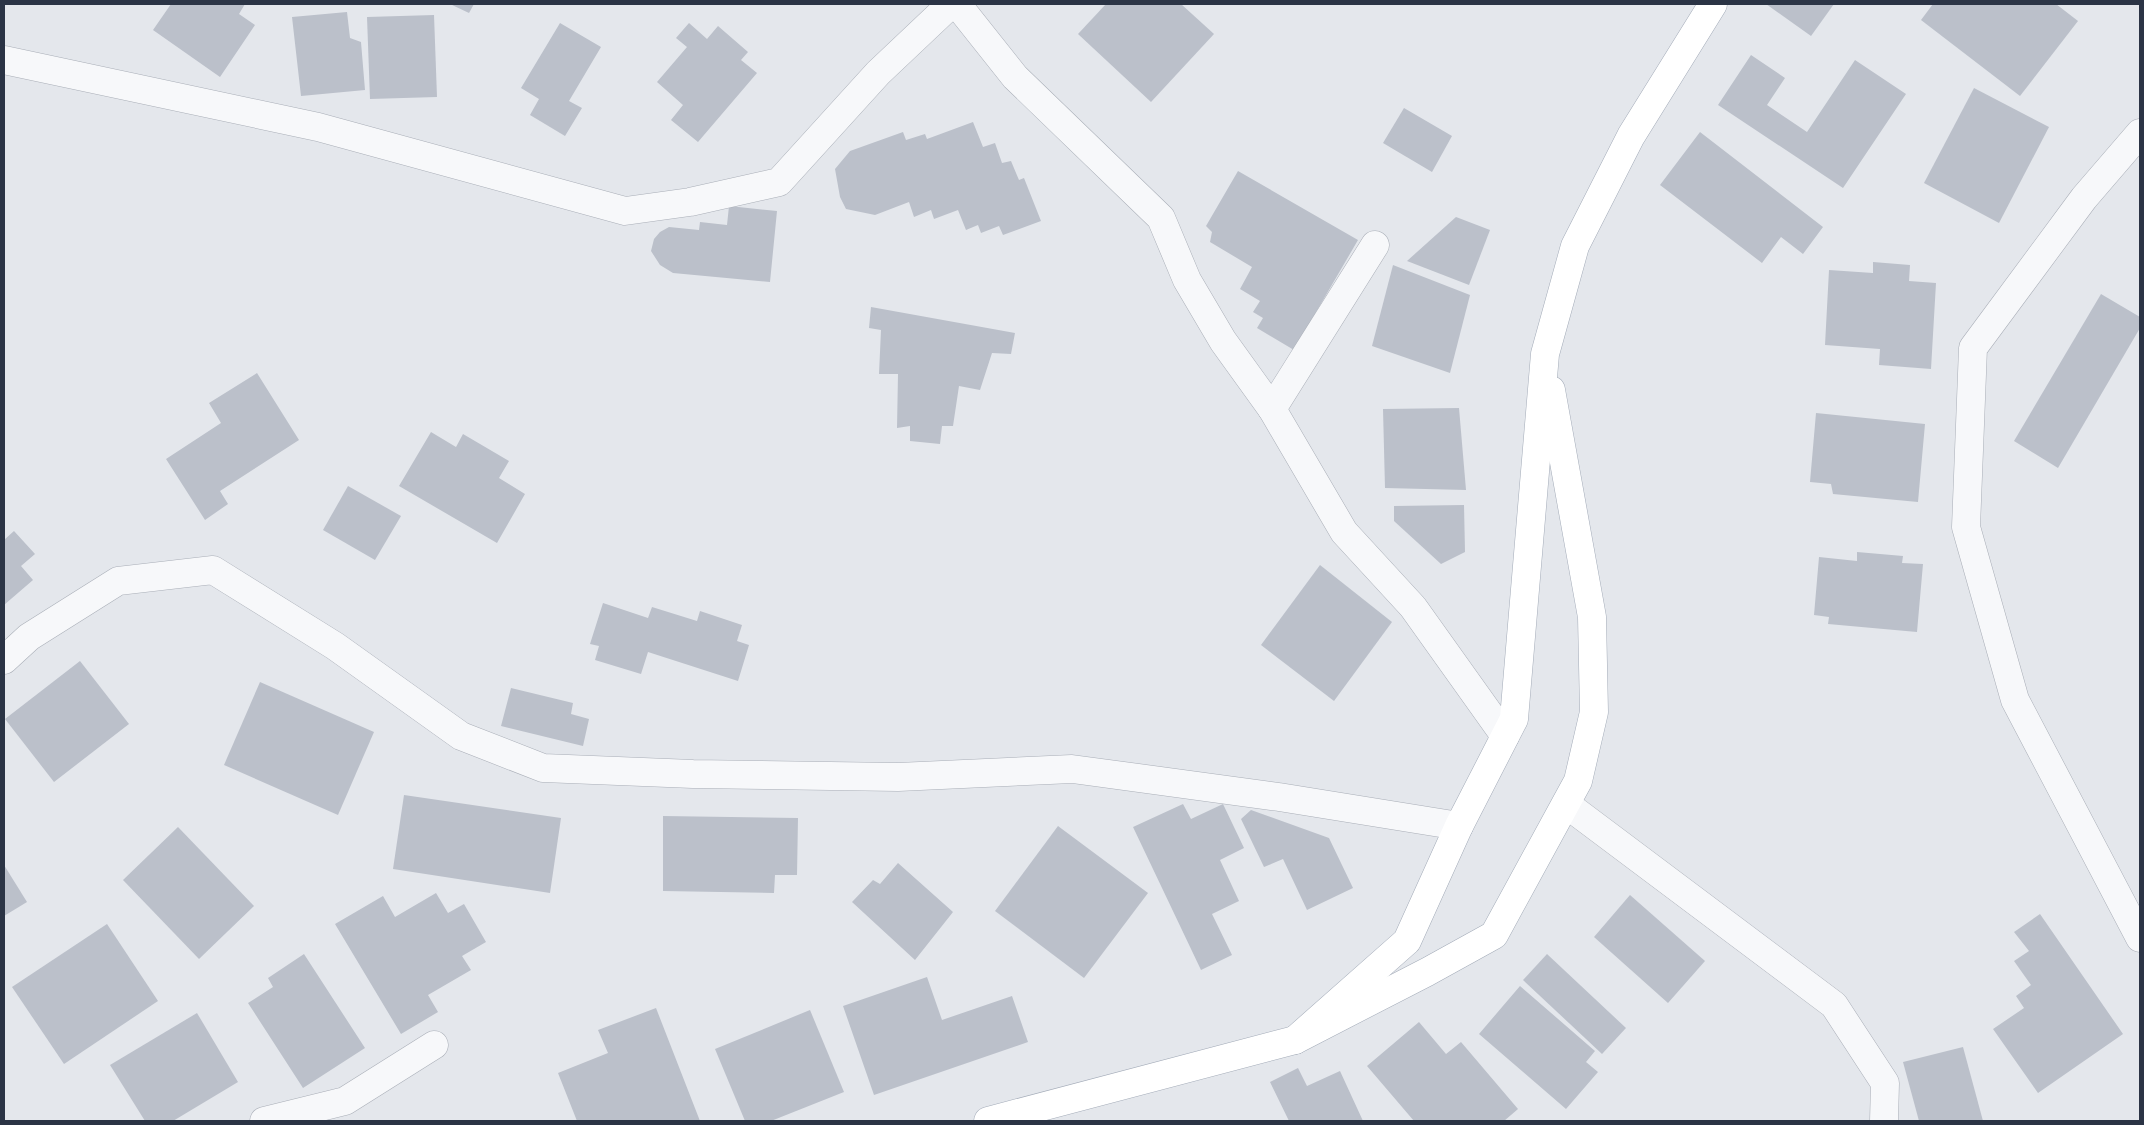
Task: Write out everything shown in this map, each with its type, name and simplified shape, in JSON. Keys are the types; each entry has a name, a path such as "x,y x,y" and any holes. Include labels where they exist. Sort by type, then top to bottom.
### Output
{"main road":[{"path":"1295,1040 1407,941 1459,826 1514,719 1545,354 1575,246 1631,136 1713,4"},
{"path":"988,1121 1295,1040 1494,935 1578,782 1594,712 1592,617 1545,354"}],"street":[{"path":"4,60 318,127 625,211 690,202 780,182 878,73 951,4"},
{"path":"957,4 1015,76 1161,218 1187,280 1223,341 1272,409 1344,532 1413,607 1505,736"},
{"path":"2140,132 2084,198 1973,348 1966,527 2015,700 2140,938"},
{"path":"1272,409 1375,244"},
{"path":"4,660 29,637 118,581 213,570 335,646 461,736 543,768 693,774 898,777 1072,770 1279,797 1459,826"},
{"path":"1566,804 1834,1005 1885,1083 1884,1121"},
{"path":"264,1121 345,1101 434,1045"}],"building":[{"path":"171,4 245,4 239,14 255,25 220,77 153,30"},
{"path":"450,4 474,4 469,13"},
{"path":"1106,4 1181,4 1214,34 1151,102 1078,34"},
{"path":"1766,4 1834,4 1811,36"},
{"path":"1933,4 2056,4 2078,21 2020,96 1921,20"},
{"path":"347,12 350,38 361,42 365,90 301,96 292,17"},
{"path":"434,15 437,97 370,99 367,17"},
{"path":"560,23 601,47 569,101 582,108 565,136 530,115 539,99 521,88"},
{"path":"689,23 707,39 718,26 748,52 741,60 757,73 698,142 671,120 683,105 657,82 687,47 676,38"},
{"path":"1751,55 1785,78 1767,105 1807,132 1855,60 1906,94 1843,188 1718,105"},
{"path":"1974,88 2049,127 1999,223 1924,183"},
{"path":"1404,108 1452,136 1432,172 1383,143"},
{"path":"973,122 983,147 995,143 1002,163 1011,161 1019,180 1024,178 1041,221 1003,235 999,226 981,233 978,225 966,230 958,210 934,219 931,210 914,217 909,202 875,215 846,209 840,197 835,169 850,151 903,132 906,140 925,134 927,139"},
{"path":"1700,132 1823,227 1803,254 1781,237 1762,263 1660,185"},
{"path":"1238,171 1358,240 1294,350 1257,328 1263,318 1253,312 1260,301 1240,289 1252,267 1210,242 1212,232 1206,226"},
{"path":"729,206 777,211 770,282 673,273 660,265 651,251 654,239 660,232 669,227 699,230 700,222 727,225"},
{"path":"1456,217 1490,230 1469,285 1407,261"},
{"path":"1873,262 1910,265 1909,281 1936,283 1931,369 1879,365 1880,349 1825,345 1829,270 1873,273"},
{"path":"1393,265 1470,295 1450,373 1372,346"},
{"path":"2101,294 2140,317 2140,328 2058,468 2014,441"},
{"path":"871,307 1015,333 1011,354 992,353 980,390 959,386 953,426 942,426 940,444 910,441 910,426 897,428 898,374 879,374 881,330 869,328"},
{"path":"257,373 299,440 220,491 228,504 205,520 166,459 221,423 209,403"},
{"path":"1459,408 1466,490 1385,488 1383,409"},
{"path":"1816,413 1925,424 1918,502 1833,494 1831,484 1810,482"},
{"path":"431,432 456,447 463,434 509,461 499,478 525,494 497,543 399,486"},
{"path":"348,486 401,516 375,560 323,530"},
{"path":"1464,505 1465,552 1441,564 1394,521 1394,506"},
{"path":"14,531 35,554 21,566 33,580 4,605 4,540"},
{"path":"1857,552 1903,556 1902,563 1923,564 1917,632 1828,624 1829,617 1814,615 1819,557 1857,561"},
{"path":"1320,565 1392,622 1334,701 1261,645"},
{"path":"603,603 648,618 652,607 697,621 700,611 742,625 737,641 749,645 738,681 648,652 641,674 595,660 599,646 590,644"},
{"path":"80,661 129,724 54,782 5,719"},
{"path":"260,682 374,732 338,815 224,765"},
{"path":"511,688 573,703 571,714 589,719 583,746 501,726"},
{"path":"404,795 561,818 550,893 393,869"},
{"path":"1183,804 1191,819 1223,804 1244,848 1220,860 1239,901 1212,914 1232,955 1201,970 1133,827"},
{"path":"1251,810 1329,838 1353,888 1307,910 1283,859 1264,867 1241,819"},
{"path":"663,816 798,818 797,875 775,875 774,893 663,891"},
{"path":"1058,826 1148,893 1084,978 995,911"},
{"path":"178,827 254,906 199,959 123,880"},
{"path":"898,863 953,912 915,960 852,902 873,880 880,884"},
{"path":"4,865 27,902 4,916"},
{"path":"436,893 448,913 464,904 486,942 462,956 471,970 428,995 438,1012 401,1034 335,924 383,896 395,917"},
{"path":"1630,895 1705,961 1668,1003 1594,937"},
{"path":"2040,914 2123,1034 2038,1093 1993,1029 2024,1008 2016,996 2031,985 2014,961 2029,951 2014,932"},
{"path":"107,924 158,1001 64,1064 12,987"},
{"path":"304,954 365,1048 303,1088 248,1003 273,987 268,978"},
{"path":"1547,954 1626,1028 1602,1054 1523,980"},
{"path":"927,977 942,1020 1012,996 1028,1042 874,1095 843,1006"},
{"path":"1520,986 1595,1051 1586,1062 1598,1072 1566,1109 1479,1034"},
{"path":"656,1008 700,1121 577,1121 558,1073 608,1053 598,1030"},
{"path":"810,1010 844,1092 771,1121 745,1121 715,1049"},
{"path":"197,1013 238,1082 173,1121 145,1121 110,1065"},
{"path":"1419,1022 1446,1054 1461,1042 1518,1109 1504,1121 1414,1121 1367,1066"},
{"path":"1963,1047 1983,1121 1919,1121 1903,1062"},
{"path":"1298,1068 1307,1086 1340,1071 1363,1121 1289,1121 1270,1082"}]}
